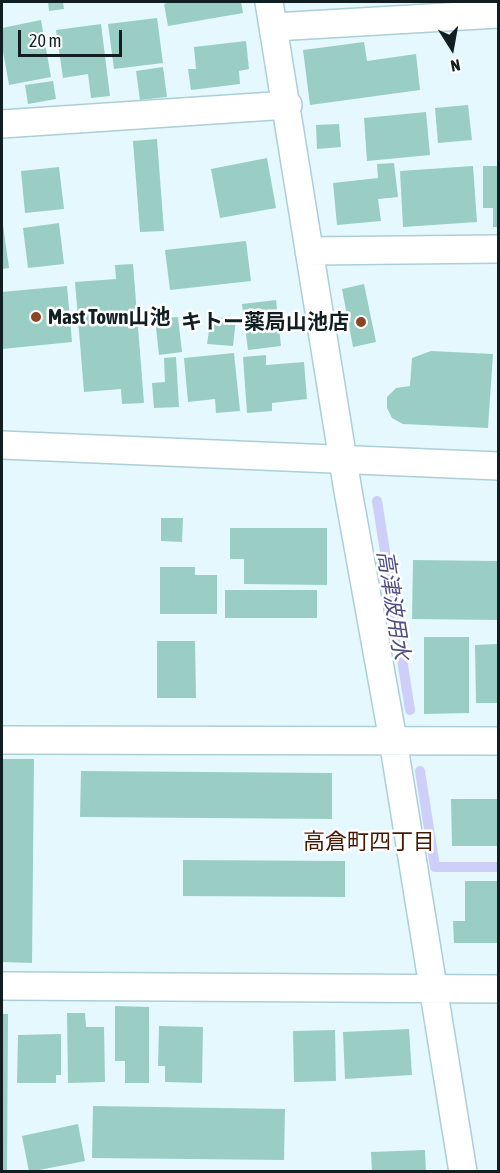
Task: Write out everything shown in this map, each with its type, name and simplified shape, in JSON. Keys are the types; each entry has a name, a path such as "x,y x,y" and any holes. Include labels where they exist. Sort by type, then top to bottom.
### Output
{"street":[{"path":"463,1172 393,740 309,251 272,14 498,14"},
{"path":"2,124 288,105"},
{"path":"309,251 498,249"},
{"path":"2,445 498,466"},
{"path":"2,740 498,741"},
{"path":"2,986 498,988"}],"building":[{"path":"48,2 63,2 64,9 49,11"},
{"path":"170,2 241,2 243,13 168,26 164,4"},
{"path":"157,18 163,63 114,69 108,24"},
{"path":"41,20 51,77 9,85 2,46 2,28"},
{"path":"101,24 110,96 91,98 88,74 63,78 56,30"},
{"path":"246,41 249,69 239,71 240,84 191,90 188,69 196,69 194,47"},
{"path":"364,42 367,61 416,54 420,90 310,105 303,50"},
{"path":"163,67 167,97 140,100 136,71"},
{"path":"53,81 56,99 28,104 25,85"},
{"path":"468,105 472,140 438,143 435,108"},
{"path":"426,112 430,155 367,161 364,118"},
{"path":"339,124 341,147 317,149 316,125"},
{"path":"157,139 164,231 140,232 133,141"},
{"path":"267,158 276,208 220,218 211,169"},
{"path":"394,163 398,197 378,199 381,221 337,225 333,183 378,178 377,164"},
{"path":"473,166 477,222 403,227 400,171"},
{"path":"483,166 498,166 498,227 493,227 493,208 483,208"},
{"path":"59,167 64,209 25,213 21,171"},
{"path":"59,223 64,264 28,268 23,228"},
{"path":"2,226 9,268 2,269"},
{"path":"246,241 251,281 170,290 165,250"},
{"path":"133,264 144,403 122,404 121,389 84,392 75,282 116,279 115,265"},
{"path":"364,284 376,342 353,347 342,289"},
{"name":"Mast Town山池","path":"67,286 72,342 2,349 2,292"},
{"path":"276,300 281,346 248,350 242,304"},
{"path":"178,317 182,352 159,355 155,319"},
{"path":"211,317 236,319 233,346 207,344"},
{"path":"431,351 493,354 488,428 403,424 392,418 387,408 387,397 396,388 410,386 412,358"},
{"path":"234,353 240,411 216,413 215,399 188,402 184,358"},
{"path":"266,355 266,365 304,362 307,399 272,403 272,411 247,413 243,357"},
{"path":"176,357 179,407 154,408 152,383 165,382 164,358"},
{"path":"161,518 183,518 182,542 161,541"},
{"path":"230,528 327,528 327,585 244,584 244,559 230,559"},
{"path":"413,560 498,561 498,620 412,619"},
{"path":"160,567 195,567 195,575 217,575 217,614 160,614"},
{"path":"225,590 317,590 317,618 225,618"},
{"path":"424,637 469,637 469,713 424,714"},
{"path":"157,641 195,641 196,698 157,698"},
{"path":"498,644 498,703 476,703 475,645"},
{"path":"2,759 34,759 32,963 2,962"},
{"path":"81,771 332,773 332,819 80,817"},
{"path":"451,799 498,799 498,846 452,846"},
{"path":"183,860 345,861 345,897 183,896"},
{"path":"465,881 498,881 498,943 454,943 453,921 465,921"},
{"path":"115,1006 149,1007 149,1083 125,1083 125,1061 115,1061"},
{"path":"67,1013 85,1013 86,1027 104,1027 105,1082 68,1083"},
{"path":"2,1014 8,1014 7,1172 2,1172"},
{"path":"159,1026 203,1027 202,1083 165,1082 165,1066 158,1066"},
{"path":"409,1029 412,1075 345,1079 343,1032"},
{"path":"335,1030 336,1081 294,1082 293,1031"},
{"path":"61,1034 61,1075 56,1075 56,1083 17,1083 18,1035"},
{"path":"93,1106 285,1109 284,1160 92,1158"},
{"path":"78,1124 85,1161 29,1172 22,1136"},
{"path":"425,1150 426,1172 372,1172 371,1152"}],"waterway":[{"name":"高津波用水","path":"377,501 410,710"},
{"name":"高津波用水","path":"420,771 435,867 498,867"}],"place":[{"name":"Mast Town山池","path":"36,317"},
{"name":"キトー薬局山池店","path":"361,322"}],"district":[{"name":"高倉町四丁目","path":"369,842"}]}
